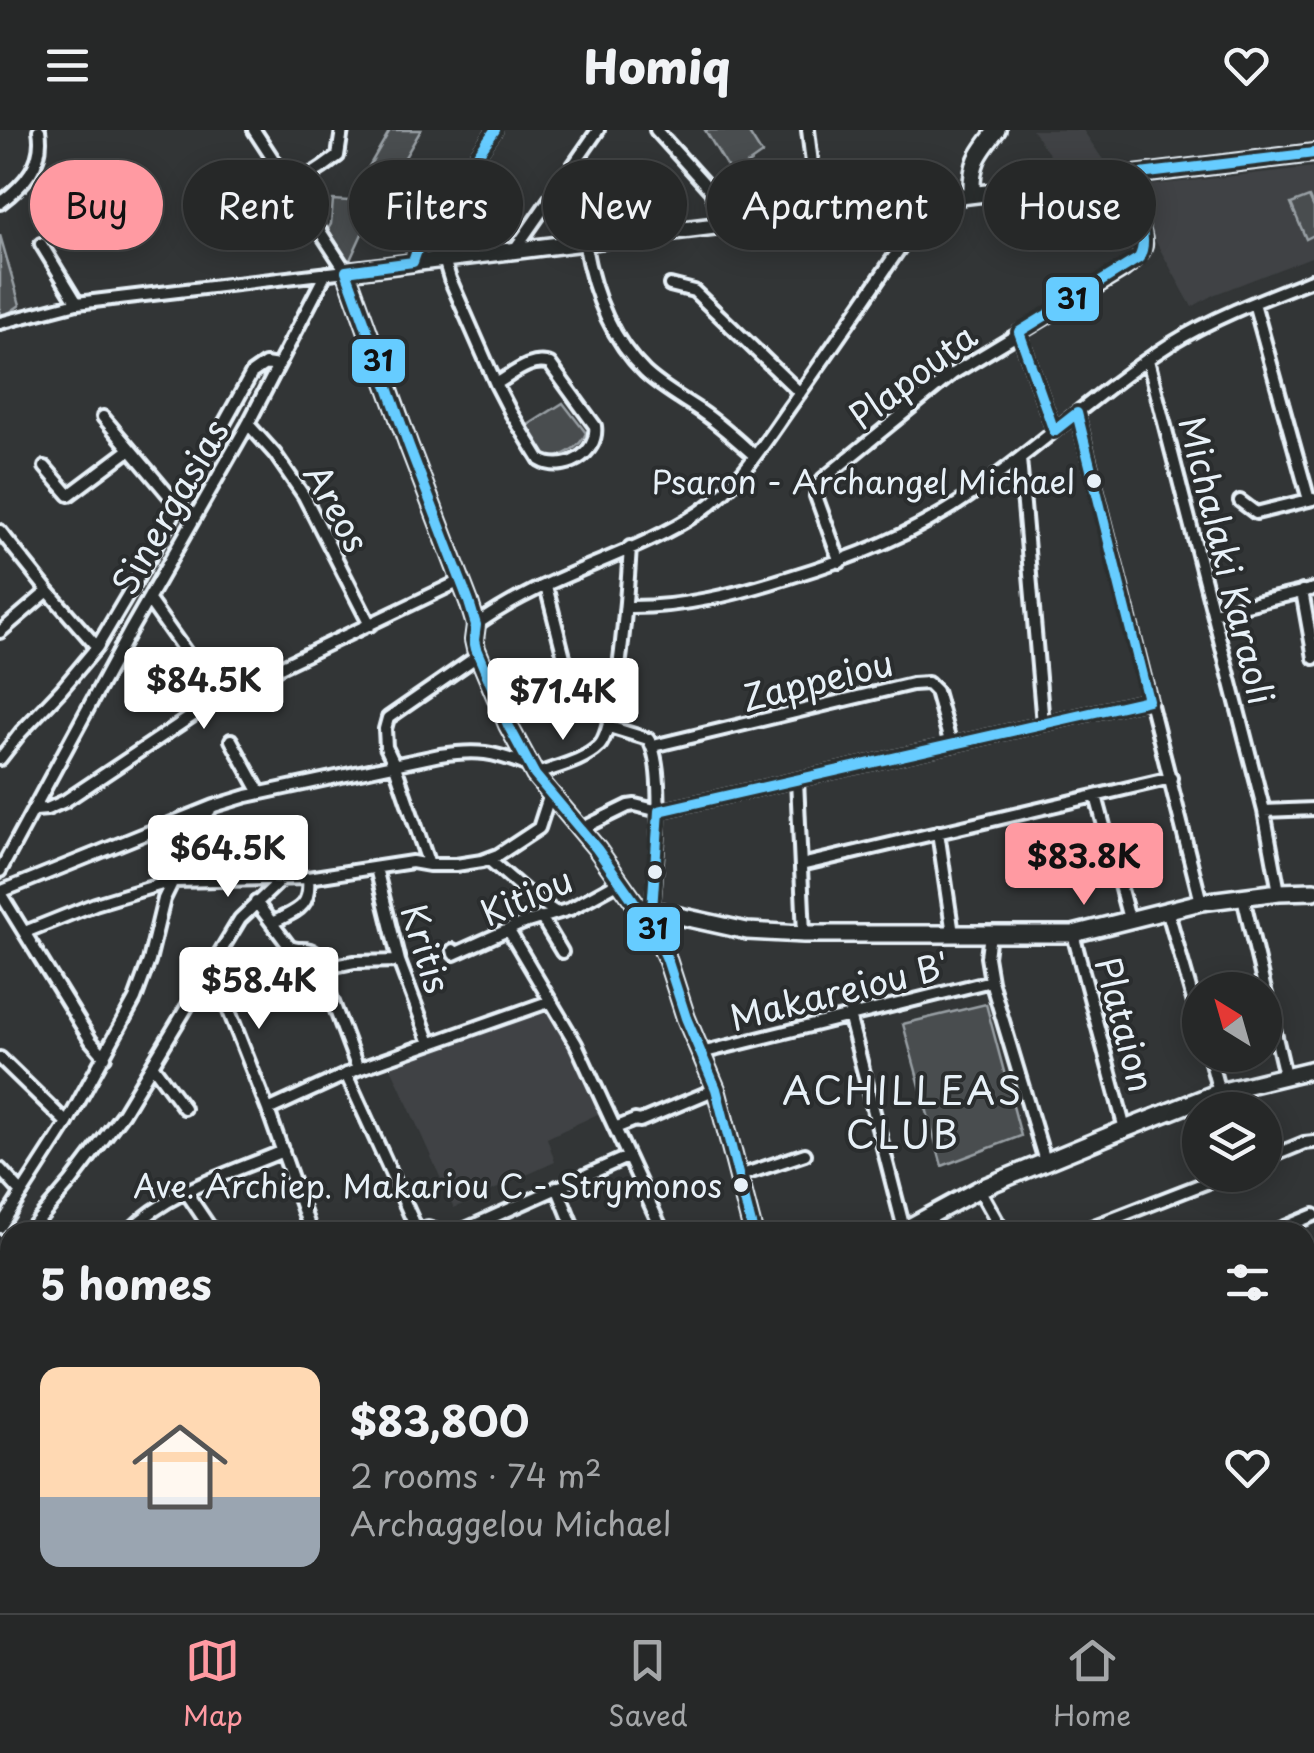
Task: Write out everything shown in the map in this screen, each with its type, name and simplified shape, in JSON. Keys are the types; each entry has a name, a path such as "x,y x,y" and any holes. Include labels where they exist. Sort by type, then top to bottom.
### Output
{"street":[{"path":"0,203 26,182 39,152 39,130"},
{"path":"254,130 274,160"},
{"path":"329,162 338,156 342,130"},
{"path":"413,262 423,233 495,130"},
{"path":"523,238 598,130"},
{"path":"656,130 707,187"},
{"path":"808,130 812,160"},
{"path":"972,194 976,158 998,130"},
{"path":"1156,172 1314,154"},
{"path":"964,195 984,193"},
{"path":"329,245 346,271 360,308 476,625 474,640 501,711 532,770 648,912 668,958 686,1018 716,1089 750,1222"},
{"path":"46,250 77,303"},
{"path":"0,324 77,303 508,250"},
{"path":"586,250 594,286 633,359 652,379 716,422 756,456"},
{"path":"476,625 506,604 700,512 727,489 756,456 899,250"},
{"name":"Plapouta","path":"840,562 817,501 820,482 942,381 1123,270 1143,250"},
{"path":"444,259 496,384 526,440 544,463 564,464 593,445 594,426 550,364 534,362 496,384"},
{"path":"360,308 366,286 387,265"},
{"name":"Sinergasias","path":"0,871 148,598 248,424 326,273"},
{"path":"626,607 711,598 753,588 877,547 944,512 1188,334 1314,278"},
{"path":"670,285 694,291 800,393"},
{"path":"1240,501 1256,512 1311,499 1254,303"},
{"path":"1019,332 1054,431"},
{"name":"Michalaki Karaoli","path":"1148,360 1264,811 1279,892"},
{"path":"0,759 96,647 252,372 265,364 278,366"},
{"path":"1077,413 1201,902"},
{"path":"103,417 178,506"},
{"name":"Areos","path":"248,424 304,496 370,625"},
{"path":"211,447 231,451"},
{"path":"45,466 69,495 129,450"},
{"path":"1020,459 1042,724"},
{"path":"0,532 96,647"},
{"path":"105,1058 0,892 214,806 260,793 468,751 487,752 532,770 581,758 604,740 609,726 626,607 630,547"},
{"path":"34,810 65,801 218,700 276,668 460,581"},
{"path":"546,586 565,661"},
{"path":"1213,613 1308,590 1314,658"},
{"path":"0,632 48,591"},
{"path":"148,598 218,700"},
{"path":"114,618 131,629"},
{"path":"429,865 386,748 385,729 388,718 479,654"},
{"name":"Zappeiou","path":"653,746 928,683 936,691 951,745"},
{"path":"581,830 628,806 659,811 1148,700"},
{"path":"609,726 642,736 653,746 659,811 648,912"},
{"path":"231,740 260,793"},
{"path":"800,865 1171,778"},
{"path":"797,780 804,934"},
{"path":"25,932 95,904 172,881 308,878 412,862 456,865 488,859 539,828 550,794"},
{"path":"1096,796 1128,919"},
{"path":"3,1222 105,1058 143,980 164,899 203,819 214,806"},
{"path":"1264,811 1314,809"},
{"path":"938,832 953,934"},
{"path":"488,859 555,912"},
{"name":"Kritis","path":"376,868 399,961 430,1043"},
{"path":"36,1222 98,1148 153,1066 240,919 282,878"},
{"path":"272,923 304,904 310,893 308,878"},
{"name":"Kitiou","path":"453,950 454,954 541,917 570,909 621,882"},
{"path":"648,912 747,931 804,934 1073,934 1201,902 1314,891"},
{"path":"1243,897 1285,1075"},
{"path":"256,902 289,946 294,950 311,950 358,1069"},
{"path":"1167,910 1185,972"},
{"path":"541,917 562,952"},
{"path":"510,930 576,1044 658,1222"},
{"path":"990,934 991,981 1044,1161"},
{"name":"Plataion","path":"1073,934 1125,1128"},
{"path":"320,970 354,962 399,961"},
{"path":"212,968 308,1222"},
{"name":"Makareiou B'","path":"701,1053 991,981"},
{"path":"268,1110 358,1069 550,1001"},
{"path":"849,1015 900,1222"},
{"path":"0,1058 67,1123"},
{"path":"153,1066 184,1108"},
{"path":"1214,1072 1219,1092 1314,1069"},
{"path":"346,1074 413,1222"},
{"path":"615,1128 716,1089"},
{"path":"918,1222 979,1189 1182,1106"},
{"path":"1282,1152 1314,1142"},
{"path":"139,1222 155,1208 186,1192 283,1151"},
{"path":"739,1176 805,1154"},
{"path":"494,1222 557,1187 627,1157"},
{"path":"0,1169 22,1193"},
{"path":"557,1187 571,1222"},
{"path":"979,1189 997,1222"},
{"path":"186,1192 206,1222"},
{"path":"1105,1222 1182,1192"}],"shaded area":[{"path":"390,130 421,130 403,160 373,160"},
{"path":"705,130 747,130 762,154 753,160 723,160"},
{"path":"1032,130 1083,130 1103,160 1053,160"},
{"path":"1314,167 1314,256 1192,307 1156,242 1156,185"},
{"path":"1309,197 1314,208 1314,235 1306,239 1291,204"},
{"path":"333,200 349,201 349,250 355,250 350,260 329,231"},
{"path":"0,235 20,305 0,319"},
{"path":"563,403 586,433 568,452 543,457 525,427"},
{"path":"986,1004 1021,1136 942,1166 903,1024"},
{"path":"549,1007 602,1112 547,1138 555,1162 454,1208 389,1063"}],"transit line":[{"name":"31","path":"495,130 423,233 413,262 346,271 469,602 476,625 476,649 508,725 535,775 597,849 654,930 716,1089 750,1222"},
{"name":"31","path":"644,913 652,910 659,811 1148,700 1077,413 1054,431 1019,332 1139,258 1143,248 1141,227 1115,177 1314,153"}],"place":[{"name":"Psaron - Archangel Michael","path":"1094,481"},
{"name":"Ave. Archiep. Makariou C - Strymonos","path":"741,1185"}],"district":[{"name":"ACHILLEAS CLUB","path":"903,1111"}]}
